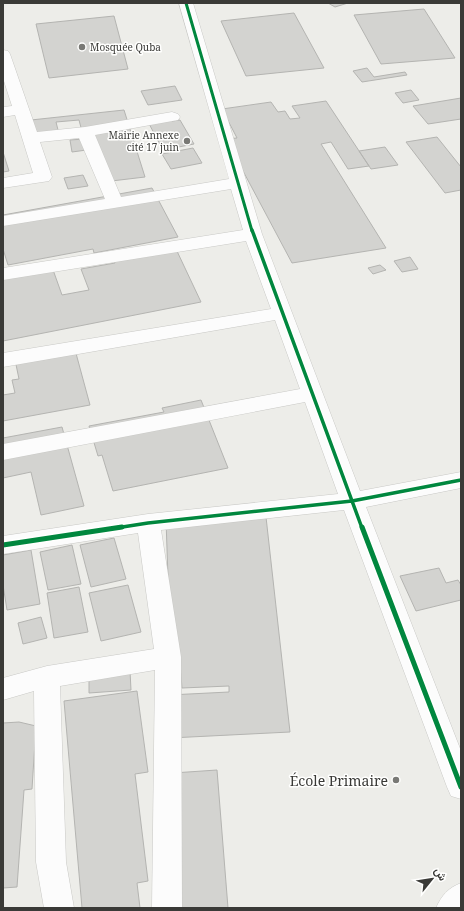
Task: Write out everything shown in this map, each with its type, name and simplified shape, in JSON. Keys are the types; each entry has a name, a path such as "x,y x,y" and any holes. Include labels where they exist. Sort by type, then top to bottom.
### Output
{"street":[{"path":"186,3 253,234 352,501 461,787"},
{"path":"3,54 43,177 3,183"},
{"path":"3,112 21,110"},
{"path":"30,138 85,132 172,117"},
{"path":"85,132 115,203"},
{"path":"3,221 238,183"},
{"path":"3,274 253,234"},
{"path":"3,360 282,313"},
{"path":"3,452 312,394"},
{"path":"3,545 148,523 352,501 461,480"},
{"path":"148,523 168,657 167,908"},
{"path":"3,689 47,678 168,657"},
{"path":"47,678 51,862 59,908"},
{"path":"451,908 461,897"}],"building":[{"path":"328,3 348,3 335,7"},
{"path":"424,9 455,58 381,64 354,15"},
{"path":"294,13 324,68 246,76 221,21"},
{"name":"Mosquée Quba","path":"114,16 128,69 49,78 36,24"},
{"path":"367,68 374,77 405,72 407,75 362,82 353,71"},
{"path":"175,86 182,100 148,105 141,91"},
{"path":"411,90 419,100 403,103 395,93"},
{"path":"461,98 461,119 428,124 413,106"},
{"path":"326,101 369,166 348,169 331,142 321,144 386,248 292,263 226,139 237,138 222,109 271,102 278,112 285,111 290,119 300,118 292,106"},
{"path":"124,110 145,177 103,182 94,149 72,152 70,140 84,139 79,120 56,122 59,134 34,137 31,120"},
{"path":"170,116 172,121 180,120 194,144 163,150 147,120"},
{"path":"437,137 461,167 461,190 445,193 406,142"},
{"path":"385,147 398,165 371,169 359,151"},
{"path":"193,148 202,163 171,169 162,154"},
{"path":"3,152 9,171 3,172"},
{"path":"83,175 88,186 68,189 64,178"},
{"path":"152,188 178,237 94,253 93,249 8,265 3,249 3,215"},
{"path":"176,249 201,302 3,341 3,276 52,267 62,295 89,290 81,269 115,263 113,258"},
{"path":"410,257 418,269 402,272 394,261"},
{"path":"380,265 386,270 373,274 368,268"},
{"path":"74,346 90,405 3,421 3,395 15,393 12,380 19,379 14,355"},
{"path":"201,400 228,468 113,491 102,455 98,456 89,426 164,412 162,408"},
{"path":"62,427 84,506 41,515 31,472 3,478 3,438"},
{"path":"265,508 290,732 170,738 169,695 229,692 229,686 182,688 180,663 171,663 166,520"},
{"path":"114,538 126,579 91,587 80,545"},
{"path":"72,545 81,584 48,590 40,552"},
{"path":"31,550 40,604 7,610 3,585 3,555"},
{"path":"439,568 446,583 458,580 461,585 461,600 416,611 400,576"},
{"path":"128,585 141,632 101,641 89,593"},
{"path":"79,587 88,632 54,638 47,593"},
{"path":"41,617 47,638 23,644 18,623"},
{"path":"130,671 131,690 89,693 89,674"},
{"path":"137,691 148,772 135,774 148,881 137,883 140,908 82,908 64,701"},
{"path":"19,722 36,726 32,789 24,790 17,887 3,888 3,723"},
{"path":"217,770 228,908 180,908 173,773"}],"cycle path":[{"path":"186,3 253,234 352,501 461,787"},
{"path":"3,545 148,523 352,501 461,480"}],"place":[{"name":"Mosquée Quba","path":"82,47"},
{"name":"Mairie Annexe cité 17 juin","path":"187,141"},
{"name":"École Primaire","path":"396,780"}]}
